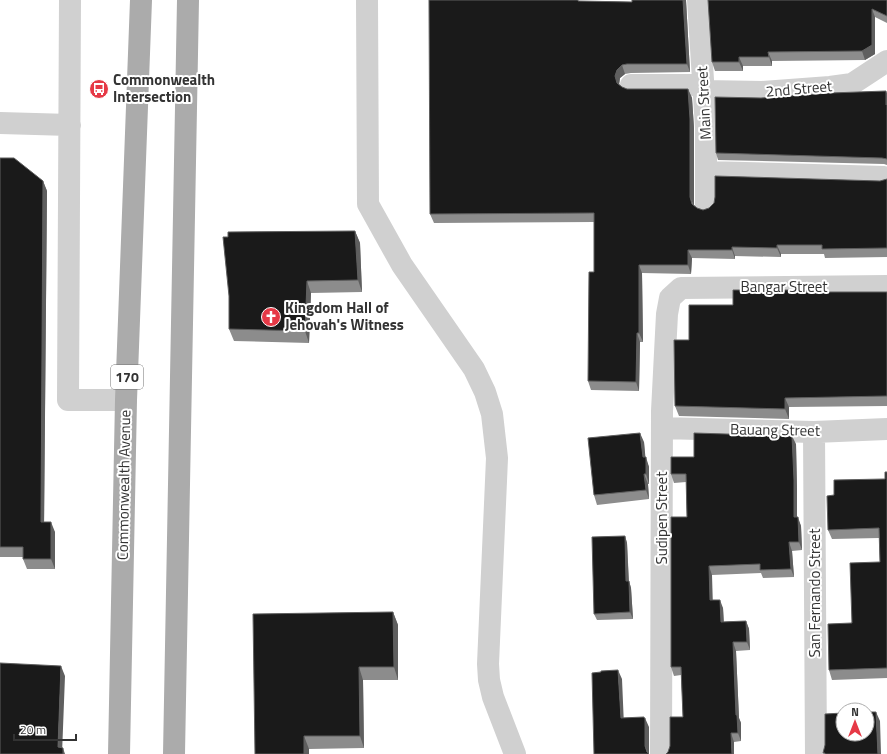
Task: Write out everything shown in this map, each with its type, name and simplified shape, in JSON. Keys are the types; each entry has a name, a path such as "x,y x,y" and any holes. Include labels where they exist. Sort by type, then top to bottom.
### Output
{"main road":[{"name":"Commonwealth Avenue","path":"119,754 126,400 141,0"},
{"path":"174,754 188,0"}],"street":[{"path":"70,0 68,400 126,400"},
{"path":"367,0 368,204 402,265 474,369 485,392 492,414 497,458 488,664 489,680 493,697 515,754"},
{"name":"Main Street","path":"698,0 704,88 707,172 706,206"},
{"name":"2nd Street","path":"631,85 762,92 830,87 852,84 887,61"},
{"path":"0,123 70,125"},
{"path":"707,172 884,177"},
{"name":"Bangar Street","path":"681,288 887,286"},
{"name":"Sudipen Street","path":"661,754 662,411 667,314 670,298 681,288"},
{"name":"Bauang Street","path":"662,428 814,432 887,430"},
{"name":"San Fernando Street","path":"814,432 816,754"}],"building":[{"path":"429,0 578,0 632,2 632,0 683,0 687,64 627,64 622,65 617,70 615,76 617,83 627,89 688,89 690,119 690,197 692,204 703,210 709,208 714,203 715,176 880,181 887,179 887,248 822,249 822,245 777,245 777,248 732,247 732,250 688,250 688,265 639,265 639,333 637,333 636,382 588,381 589,272 594,272 594,213 430,214"},
{"path":"708,0 887,0 887,16 872,9 872,45 862,51 768,52 769,57 739,57 739,62 712,62"},
{"path":"886,91 887,159 716,153 715,97 761,98"},
{"path":"0,158 14,158 43,181 41,522 51,522 51,559 23,559 23,547 0,547"},
{"name":"Kingdom Hall of Jehovah's Witness","path":"355,231 358,280 307,281 305,331 229,329 229,296 223,237 228,237 228,232"},
{"path":"733,290 887,292 887,396 785,398 785,409 675,406 674,340 689,340 689,305 733,305"},
{"path":"640,433 643,457 646,457 646,474 644,474 646,490 594,495 588,438"},
{"path":"694,433 792,436 794,517 798,517 799,542 789,542 791,569 760,570 760,564 709,566 710,600 720,600 721,622 746,621 747,642 733,642 738,733 731,733 732,754 666,754 670,746 670,717 683,717 681,667 671,667 671,517 687,517 686,474 671,474 671,457 694,457"},
{"path":"885,472 887,472 887,668 829,670 828,624 852,623 850,563 880,562 879,528 828,530 827,496 834,495 834,480 885,479"},
{"path":"625,536 626,581 629,581 630,612 594,614 592,537"},
{"path":"393,612 394,667 359,667 360,736 304,736 304,754 255,754 253,614"},
{"path":"0,663 61,666 58,747 63,748 63,754 0,754"},
{"path":"618,670 621,718 645,718 645,746 649,754 594,754 592,673"},
{"path":"876,712 878,754 823,753 825,745 825,714 835,713 835,742 875,742"}],"place":[{"name":"Commonwealth Intersection","path":"99,89"},
{"name":"Kingdom Hall of Jehovah's Witness","path":"271,317"}]}
